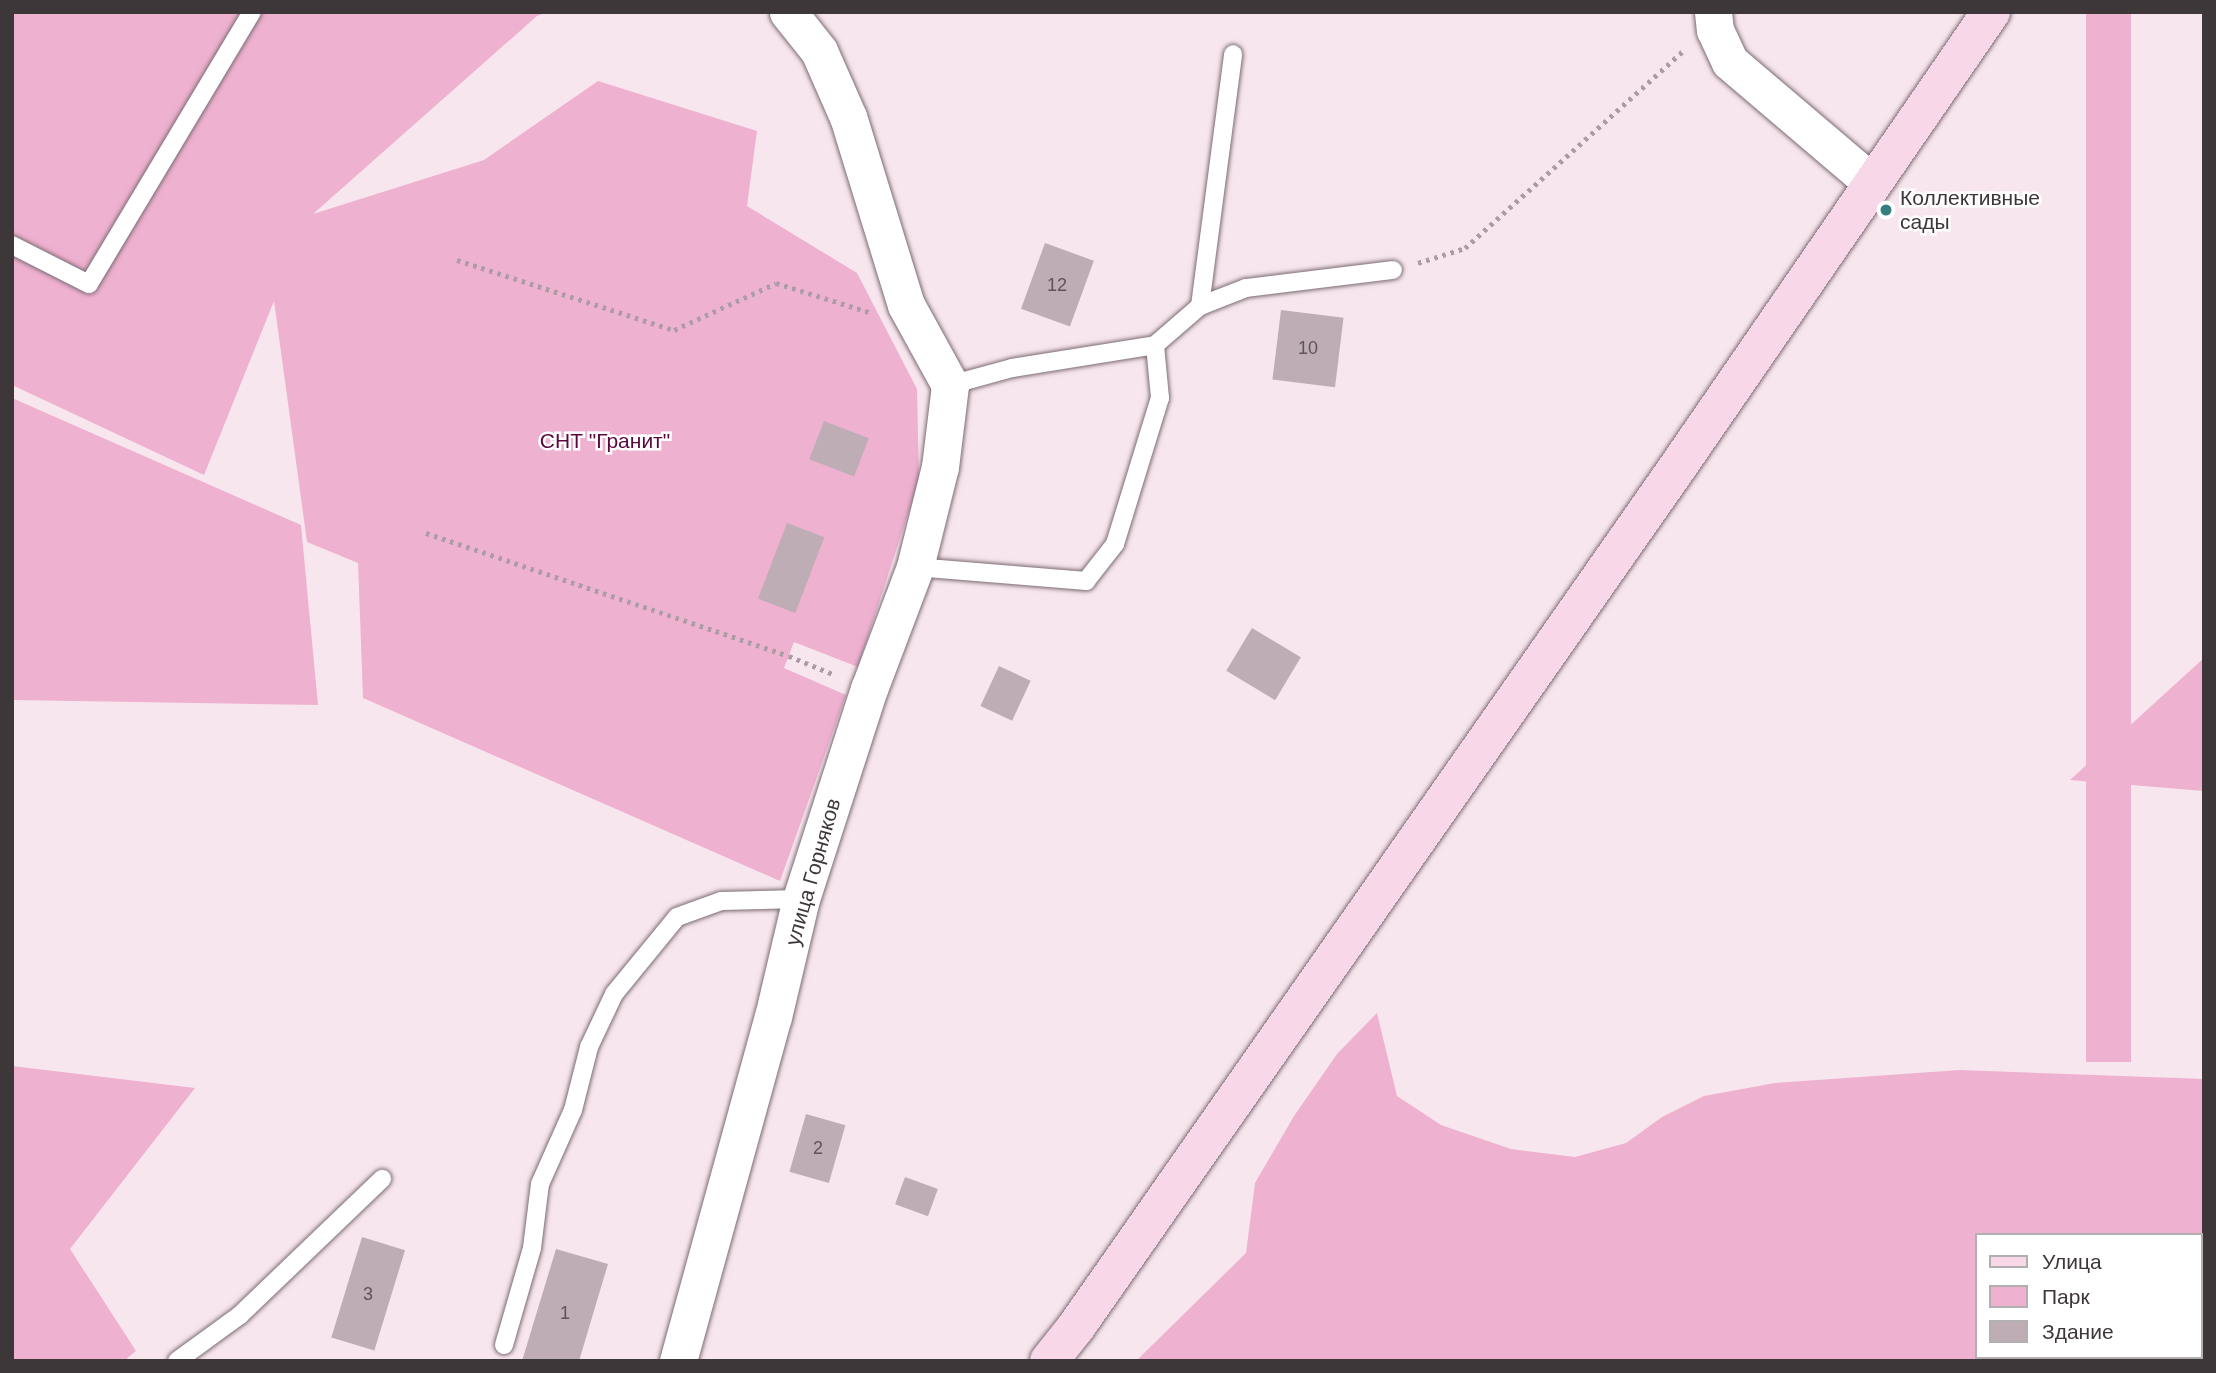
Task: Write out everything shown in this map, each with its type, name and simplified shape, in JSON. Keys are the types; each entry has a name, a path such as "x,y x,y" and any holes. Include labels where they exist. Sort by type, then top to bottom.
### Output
{"main road":[{"path":"1049,1361 1108,1281 1991,12"}],"street":[{"path":"788,12 819,51 848,117 906,305 950,385"},
{"path":"1714,21 1730,62 1872,183"},
{"name":"улица Горняков","path":"678,1361 773,1017 801,899 869,689 915,567 940,467 950,385"}],"lane":[{"path":"12,245 89,285 252,12"},
{"path":"1200,306 1233,54"},
{"path":"950,385 1012,368 1155,345 1200,306 1246,288 1393,270"},
{"path":"915,567 1086,581 1115,544 1160,398 1155,345"},
{"path":"504,1345 532,1248 540,1184 573,1110 589,1047 614,994 677,917 721,901 801,899"},
{"path":"177,1361 240,1315 382,1179"}],"path":[{"path":"1393,270 1465,248 1714,21"},
{"path":"457,260 674,330 776,284 879,314 906,305"},
{"path":"426,533 789,656 869,689"}],"green space":[{"name":"СНТ \"Гранит\"","path":"12,12 547,12 537,16 313,214 484,160 598,81 757,131 747,206 857,273 917,389 919,480 858,667 794,642 784,668 846,695 780,881 363,698 358,563 307,542 274,301 204,475 12,385"},
{"path":"2086,12 2131,12 2131,1062 2086,1062"},
{"path":"12,398 301,525 318,705 12,700"},
{"path":"2204,658 2204,791 2070,780"},
{"path":"1377,1013 1397,1096 1441,1125 1511,1149 1575,1157 1626,1143 1662,1117 1704,1096 1775,1083 1960,1070 2204,1079 2204,1361 1136,1361 1246,1253 1255,1183 1294,1116 1337,1054"},
{"path":"12,1066 195,1088 70,1249 136,1351 124,1361 12,1361"}],"building":[{"path":"1045,243 1094,261 1070,327 1021,309"},
{"path":"1281,310 1344,318 1335,387 1272,379"},
{"path":"824,421 869,438 854,476 809,459"},
{"path":"787,523 824,537 795,613 758,599"},
{"path":"1252,628 1301,657 1275,700 1226,671"},
{"path":"999,666 1031,681 1012,721 980,706"},
{"path":"806,1114 845,1125 829,1183 789,1172"},
{"path":"905,1177 938,1189 928,1216 895,1204"},
{"path":"362,1237 405,1250 374,1351 331,1337"},
{"path":"556,1249 608,1264 579,1361 522,1361"}],"place":[{"name":"Коллективные сады","path":"1886,210"}]}
